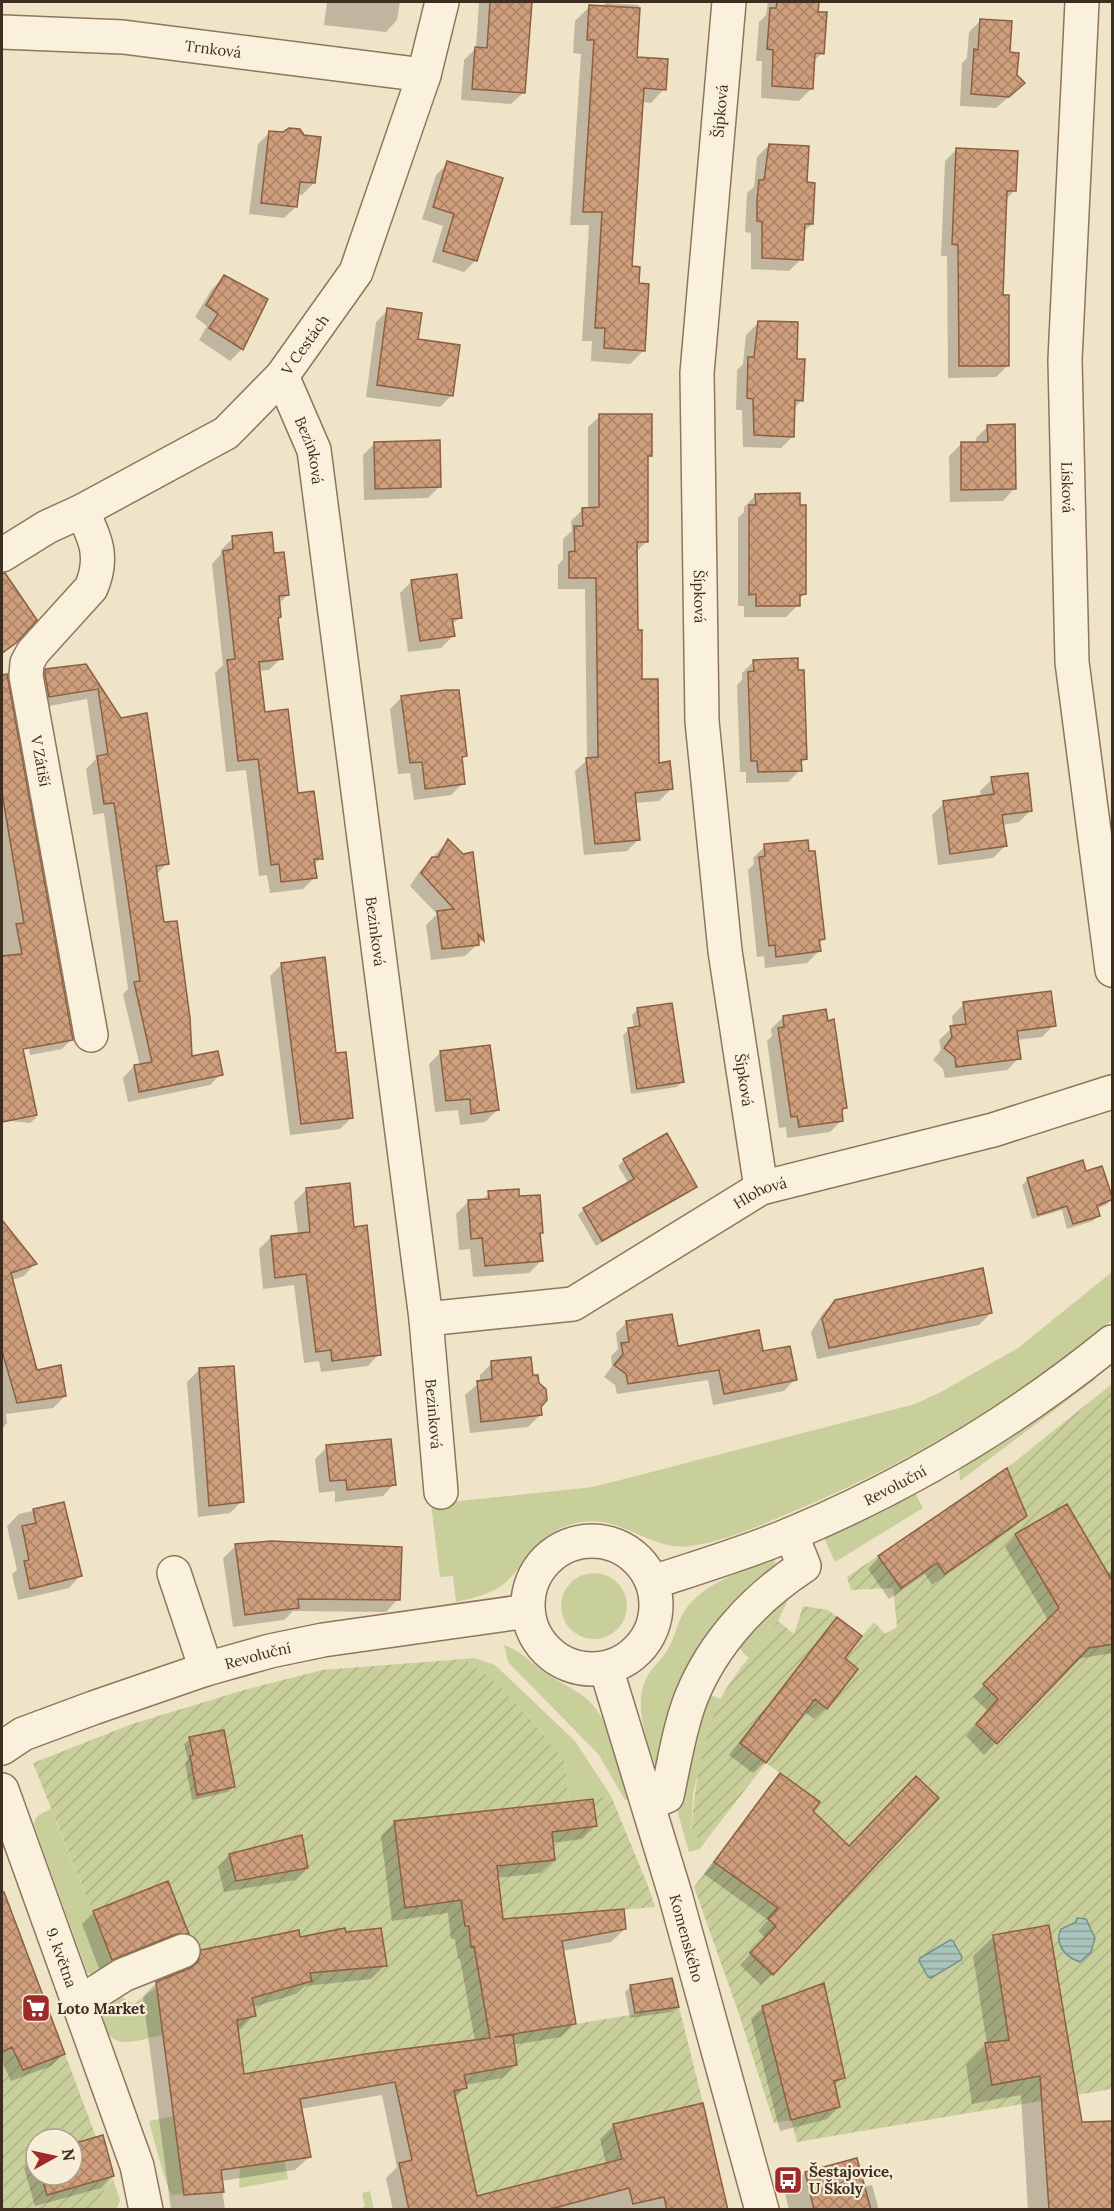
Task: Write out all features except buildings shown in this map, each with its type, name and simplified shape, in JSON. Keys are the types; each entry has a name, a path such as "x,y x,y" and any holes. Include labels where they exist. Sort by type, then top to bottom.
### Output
{"street":[{"name":"V Cestách","path":"2,555 47,527 82,511 226,433 282,376 356,272 424,75 442,2"},
{"name":"Šípková","path":"729,2 697,373 702,721 725,951 761,1188"},
{"name":"Lísková","path":"1082,2 1065,360 1072,662 1113,970"},
{"name":"Trnková","path":"2,32 123,38 424,75"},
{"name":"Bezinková","path":"282,376 314,450 426,1319 441,1492"},
{"name":"V Zátiší","path":"82,511 97,545 97,575 91,588 33,652 27,663 26,676 91,1035"},
{"name":"Hlohová","path":"426,1319 573,1304 761,1188 993,1130 1113,1092"},
{"name":"Revoluční","path":"653,1582 791,1534 874,1495 932,1464 1106,1352"},
{"path":"662,1798 667,1797 682,1728 703,1672 741,1619 765,1594 804,1566 791,1534"},
{"path":"601,1541 623,1548 641,1563 653,1582 657,1609 655,1623 649,1636 631,1657 606,1668 579,1668 566,1665 544,1648 530,1624 528,1611 530,1588 540,1567 556,1551 578,1542 601,1541"},
{"path":"174,1573 206,1669"},
{"name":"Revoluční","path":"2,1748 32,1731 93,1707 206,1669 270,1651 323,1640 528,1611"},
{"name":"Komenského","path":"606,1668 675,1894 762,2210"},
{"name":"9. května","path":"2,1790 137,2166 144,2205"},
{"path":"79,2003 123,1975 183,1951"}],"green space":[{"path":"1112,1272 1112,1320 1076,1349 1000,1403 960,1428 836,1493 744,1532 691,1546 661,1543 604,1522 589,1521 573,1524 551,1534 535,1548 506,1582 495,1590 456,1602 453,1576 440,1577 431,1504 593,1487 915,1404 1018,1348"},
{"path":"1094,1378 1096,1379 960,1481 959,1468"},
{"path":"1112,1384 1112,2089 797,2142 791,2120 774,2123 739,2014 694,1887 780,1773 766,1763 707,1839 691,1837 700,1765 715,1712 734,1677 778,1621 794,1634 803,1606 828,1610 862,1636 874,1622 885,1634 897,1627 893,1588 851,1590 847,1577 1007,1468"},
{"path":"915,1493 923,1508 835,1562 824,1538"},
{"path":"774,1559 777,1567 659,1777 641,1713 643,1687 648,1675 668,1649 682,1615 700,1594 735,1574"},
{"path":"587,1573 601,1573 613,1578 622,1587 627,1606 625,1619 618,1630 601,1639 587,1639 575,1634 566,1625 561,1613 561,1599 566,1587 575,1578"},
{"path":"795,1585 778,1621 750,1659 738,1645"},
{"path":"504,1645 521,1654 592,1704 611,1737 628,1799 625,1800 599,1755 508,1662"},
{"path":"474,1658 495,1665 575,1741 611,1796 569,1801 565,1762 532,1720 491,1678 464,1659"},
{"path":"464,1659 491,1678 532,1720 565,1762 569,1801 611,1796 655,1907 519,1918 469,1926 490,2038 679,2007 703,2103 614,2124 622,2159 477,2196 454,2091 467,2087 457,2042 271,2069 170,2089 158,2003 194,1995 187,1961 114,1966 33,1763 132,1724 244,1690 322,1670"},
{"path":"707,1694 721,1699 709,1731 693,1794 691,1837 707,1839 700,1849 689,1852 677,1810 676,1798"},
{"path":"51,1809 114,1966 96,1977 87,1972 34,1825 37,1817"},
{"path":"25,1947 96,2137 103,2135 114,2176 93,2209 2,2209 2,2011 4,2010 2,2005 2,1953"},
{"path":"156,1988 163,2035 124,2042 111,2036 103,2016 107,2006 122,1997 133,2004"},
{"path":"174,2116 184,2194 172,2195 163,2173 149,2121"},
{"path":"277,2121 288,2179 239,2188 240,2160"},
{"path":"113,2179 120,2201 116,2209 93,2209"},
{"path":"370,2191 374,2209 355,2209 365,2207 362,2193"}],"water":[{"path":"1077,1918 1086,1919 1095,1938 1091,1952 1080,1962 1070,1957 1062,1949 1059,1940 1061,1929 1076,1922"},
{"path":"950,1940 953,1941 962,1957 961,1960 931,1978 928,1977 919,1961 920,1958"}],"place":[{"name":"Loto Market","path":"36,2008"},
{"name":"Šestajovice, U Školy","path":"788,2180"}]}
